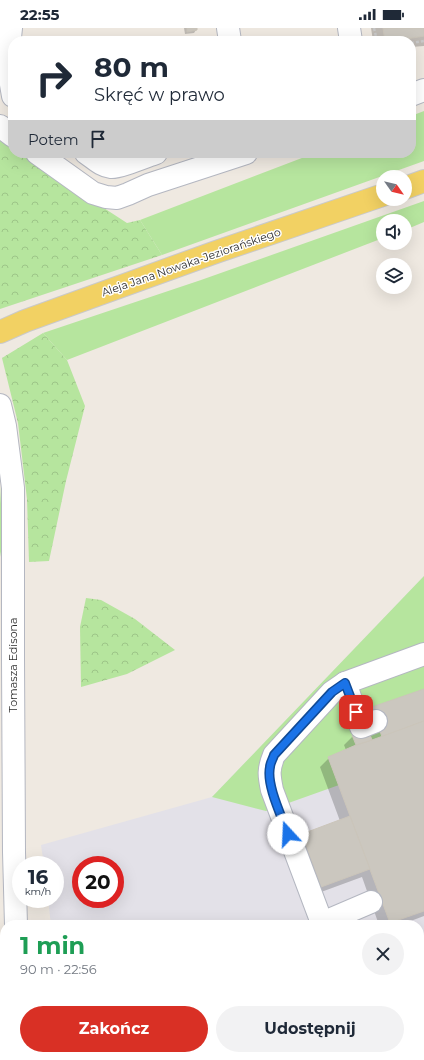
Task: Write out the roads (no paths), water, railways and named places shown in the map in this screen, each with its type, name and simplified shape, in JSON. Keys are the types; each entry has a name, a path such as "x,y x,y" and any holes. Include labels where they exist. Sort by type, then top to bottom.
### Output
{"main road":[{"path":"412,185 424,181"},
{"name":"Aleja Jana Nowaka-Jeziorańskiego","path":"0,332 25,321 216,252 376,197"}],"street":[{"path":"8,56 8,67"},
{"path":"0,126 8,132"},
{"path":"44,158 93,193 106,197 117,198 148,185 231,158"},
{"path":"93,158 101,164 112,167 141,158"},
{"name":"Tomasza Edisona","path":"0,405 13,488 14,856"},
{"path":"321,920 272,790 269,777 270,766 274,755 332,692 345,683 424,654"},
{"path":"345,683 361,726 376,721"},
{"path":"329,920 371,902"},
{"name":"Tomasza Edisona","path":"16,908 16,920"},
{"path":"23,908 29,920"}]}
